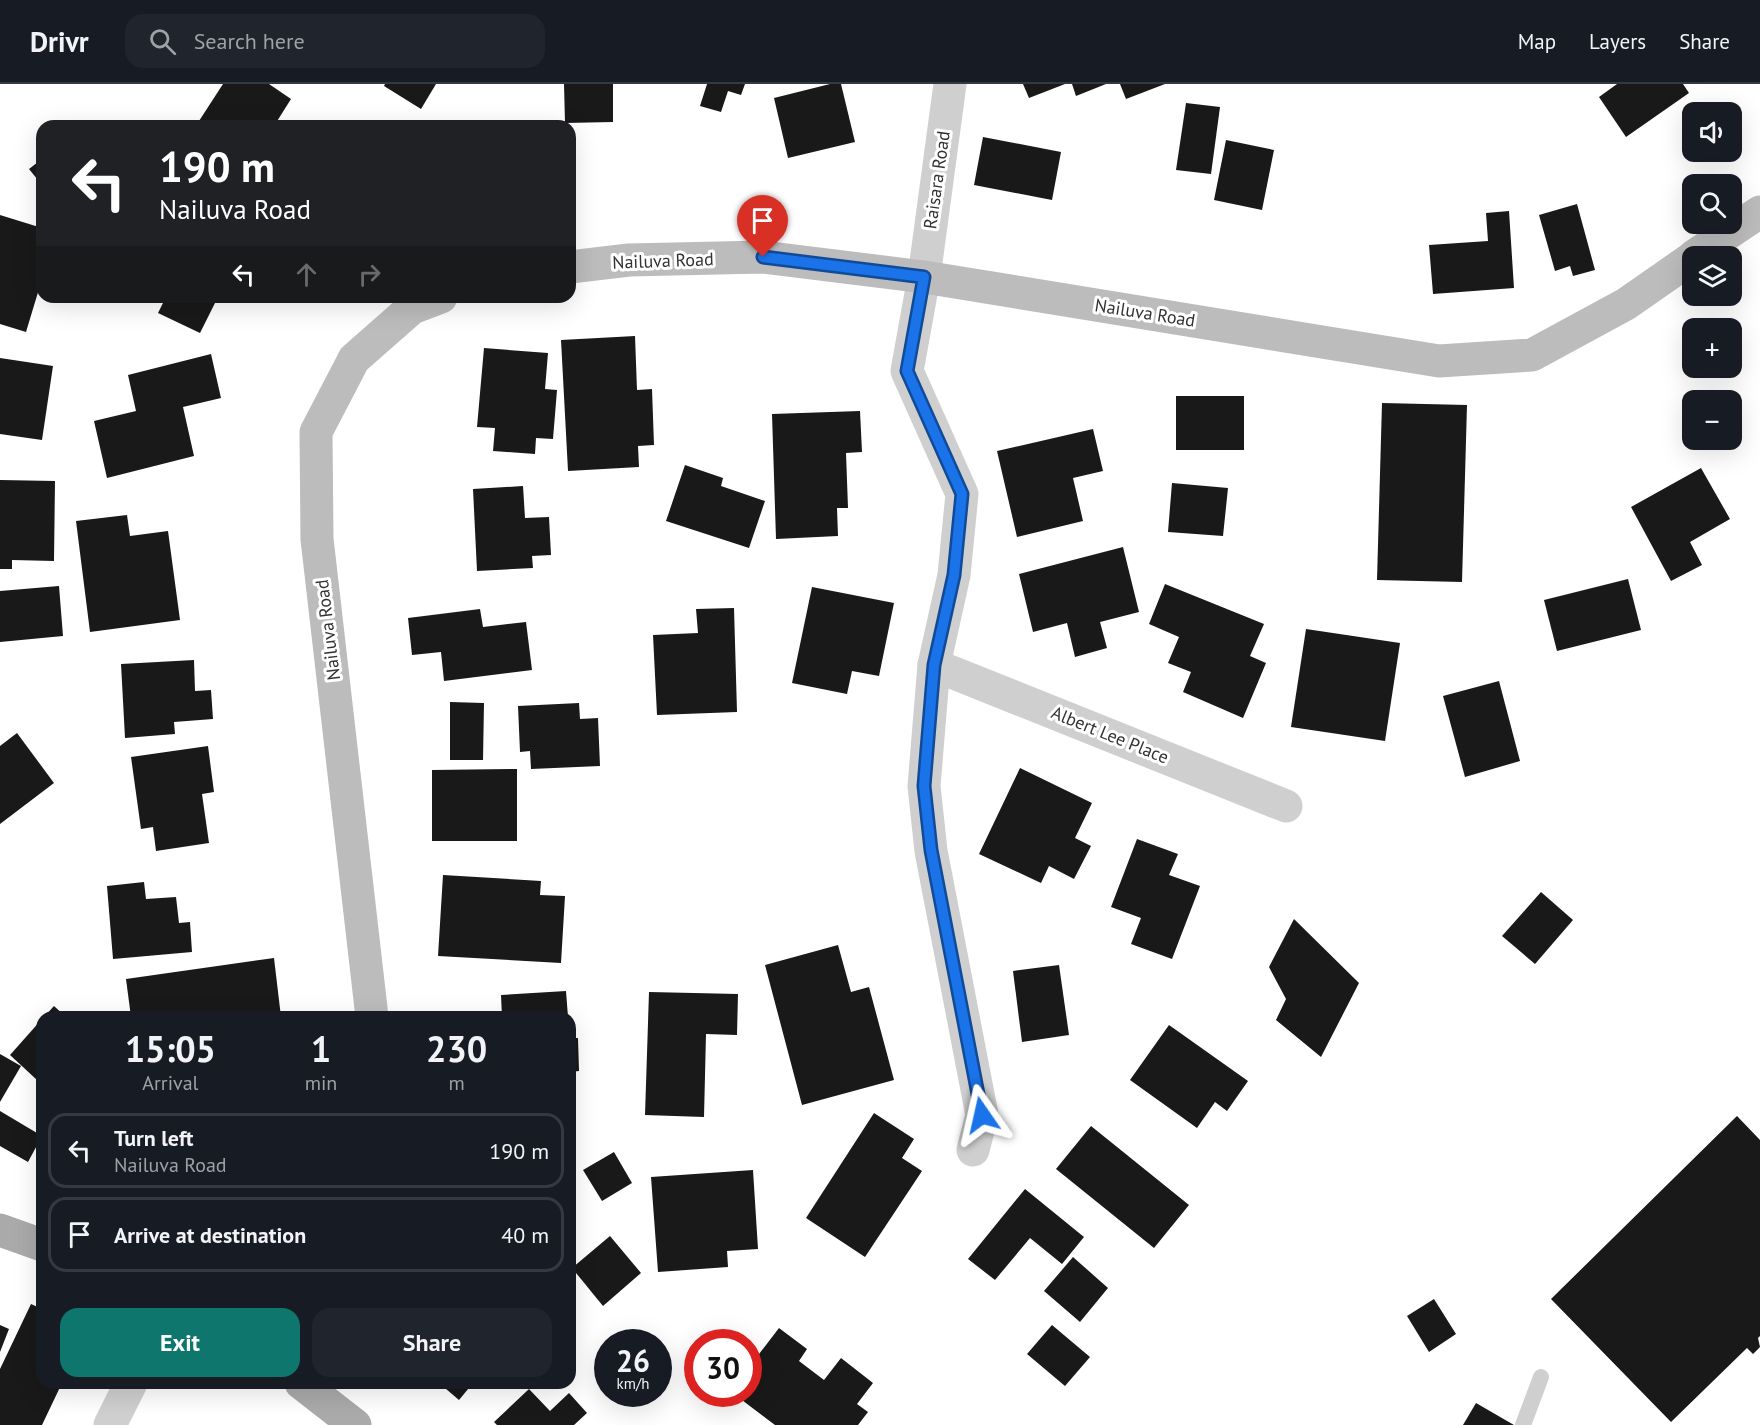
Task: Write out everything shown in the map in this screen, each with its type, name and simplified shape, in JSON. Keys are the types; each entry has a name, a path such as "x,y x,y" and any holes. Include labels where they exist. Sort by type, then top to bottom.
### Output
{"main road":[{"name":"Nailuva Road","path":"1709,246 1760,212"},
{"name":"Nailuva Road","path":"576,266 629,260 763,257 924,277 1438,361 1532,355 1626,304 1682,265"},
{"name":"Nailuva Road","path":"371,1011 317,539 316,432 354,359 412,308 425,303"},
{"path":"0,1230 36,1243"},
{"path":"309,1389 355,1425"}],"street":[{"name":"Raisara Road","path":"950,84 924,277 907,371 962,494 954,575 934,665 924,786 931,850 982,1115 973,1150"},
{"name":"Albert Lee Place","path":"934,665 1286,806"},
{"path":"110,1425 127,1389"}],"lane":[{"path":"1523,1425 1541,1377"}],"building":[{"path":"223,84 269,84 291,99 278,120 200,120"},
{"path":"385,84 436,84 421,109 384,86"},
{"path":"564,84 613,84 613,122 576,123 576,120 565,120"},
{"path":"707,84 745,84 741,95 728,91 721,112 700,106"},
{"path":"830,84 841,84 855,142 788,158 774,98"},
{"path":"1023,84 1065,84 1029,98"},
{"path":"1072,84 1106,84 1076,96"},
{"path":"1120,84 1165,84 1126,99"},
{"path":"1617,84 1683,84 1689,93 1626,137 1599,97"},
{"path":"1186,103 1220,107 1211,174 1176,170"},
{"path":"983,137 1061,152 1052,200 974,185"},
{"path":"1226,140 1274,150 1262,210 1214,200"},
{"path":"36,164 36,178 29,169"},
{"path":"1577,204 1595,270 1573,276 1570,266 1555,271 1539,215"},
{"path":"1509,211 1514,288 1433,294 1429,245 1488,241 1486,213"},
{"path":"0,215 36,226 36,299 26,332 0,324"},
{"path":"163,303 215,303 200,333 158,313"},
{"path":"635,336 637,390 652,389 654,445 638,446 639,467 568,471 561,340"},
{"path":"484,348 548,353 545,389 557,390 553,439 536,438 535,454 493,451 495,428 477,427"},
{"path":"211,354 221,398 183,407 194,456 107,478 94,421 136,411 128,375"},
{"path":"0,358 53,366 42,440 0,434"},
{"path":"1176,396 1244,396 1244,450 1176,450"},
{"path":"1382,403 1467,405 1462,582 1377,580"},
{"path":"860,411 862,452 846,453 848,508 837,508 838,536 776,539 772,414"},
{"path":"1093,429 1103,471 1073,478 1083,521 1017,537 997,451"},
{"path":"685,465 723,478 721,486 765,501 749,548 666,521"},
{"path":"1701,468 1730,519 1690,542 1702,565 1671,581 1631,507"},
{"path":"0,480 55,481 54,561 12,560 12,569 0,569"},
{"path":"1172,483 1228,488 1223,536 1168,532"},
{"path":"523,486 525,518 549,517 551,555 532,556 533,568 477,571 473,489"},
{"path":"127,515 130,536 168,531 180,620 90,632 76,521"},
{"path":"1123,547 1139,612 1100,622 1107,648 1075,657 1067,623 1033,632 1019,574"},
{"path":"1628,579 1641,630 1557,651 1544,600"},
{"path":"1165,584 1264,624 1250,656 1266,663 1243,718 1183,692 1191,672 1168,663 1179,637 1149,624"},
{"path":"59,586 63,636 0,642 0,591"},
{"path":"812,587 894,603 879,676 852,671 847,694 792,683"},
{"path":"734,608 737,712 657,715 653,635 698,633 696,609"},
{"path":"480,609 483,627 526,622 532,670 444,681 441,652 412,655 408,618"},
{"path":"1306,629 1400,643 1385,741 1291,727"},
{"path":"194,660 195,691 211,690 213,719 174,722 175,734 125,738 121,664"},
{"path":"1499,681 1520,761 1465,777 1443,696"},
{"path":"450,702 484,703 483,760 450,760"},
{"path":"579,703 580,719 598,718 600,766 531,769 530,751 520,752 518,706"},
{"path":"17,733 54,783 0,824 0,746"},
{"path":"208,746 214,792 202,794 209,843 156,851 153,827 141,829 131,757"},
{"path":"1020,768 1092,803 1075,838 1091,846 1074,879 1049,866 1041,883 979,854"},
{"path":"517,769 517,841 432,841 432,770"},
{"path":"1137,839 1178,854 1169,875 1200,886 1172,959 1131,944 1141,918 1111,907"},
{"path":"443,875 541,881 540,895 565,896 561,963 438,956"},
{"path":"144,882 146,899 176,897 179,923 190,922 192,952 113,959 107,886"},
{"path":"1541,892 1573,920 1535,964 1502,936"},
{"path":"1294,919 1359,983 1321,1057 1276,1020 1286,999 1269,967"},
{"path":"838,945 851,992 869,987 894,1080 802,1105 765,965"},
{"path":"274,958 280,1011 130,1011 126,979"},
{"path":"1059,965 1069,1035 1022,1042 1013,971"},
{"path":"566,991 568,1011 502,1011 501,995"},
{"path":"649,992 738,994 737,1035 706,1034 704,1117 645,1115"},
{"path":"54,1006 59,1011 49,1011"},
{"path":"1169,1025 1248,1081 1227,1111 1215,1102 1197,1128 1130,1080"},
{"path":"36,1026 36,1079 10,1055"},
{"path":"576,1038 578,1038 579,1071 576,1071"},
{"path":"0,1054 21,1066 0,1102"},
{"path":"0,1111 36,1132 36,1147 28,1162 0,1146"},
{"path":"874,1113 914,1139 902,1158 922,1171 865,1257 806,1218"},
{"path":"1737,1116 1760,1140 1760,1336 1758,1338 1760,1347 1753,1354 1747,1348 1671,1422 1551,1299"},
{"path":"1091,1126 1189,1205 1154,1248 1056,1169"},
{"path":"614,1152 632,1183 602,1201 583,1170"},
{"path":"753,1170 758,1249 727,1251 728,1267 658,1272 651,1177"},
{"path":"1025,1189 1084,1237 1062,1264 1030,1238 995,1280 968,1259"},
{"path":"610,1236 641,1273 603,1306 576,1273 576,1265"},
{"path":"1073,1257 1108,1288 1080,1322 1044,1291"},
{"path":"1434,1299 1456,1334 1429,1352 1407,1316"},
{"path":"31,1304 36,1306 36,1389 59,1389 42,1425 0,1425 0,1369"},
{"path":"0,1325 9,1329 0,1352"},
{"path":"1052,1325 1090,1357 1065,1386 1027,1354"},
{"path":"779,1328 807,1349 799,1361 824,1380 841,1358 873,1383 857,1404 868,1412 858,1425 775,1425 751,1407 762,1407 762,1350"},
{"path":"446,1389 468,1389 459,1400"},
{"path":"529,1389 550,1411 569,1393 587,1413 574,1425 497,1425 494,1422"},
{"path":"1476,1403 1514,1425 1463,1425"}],"route":[{"path":"763,257 924,277 907,371 962,494 954,575 934,665 924,786 931,850 982,1115"}]}
